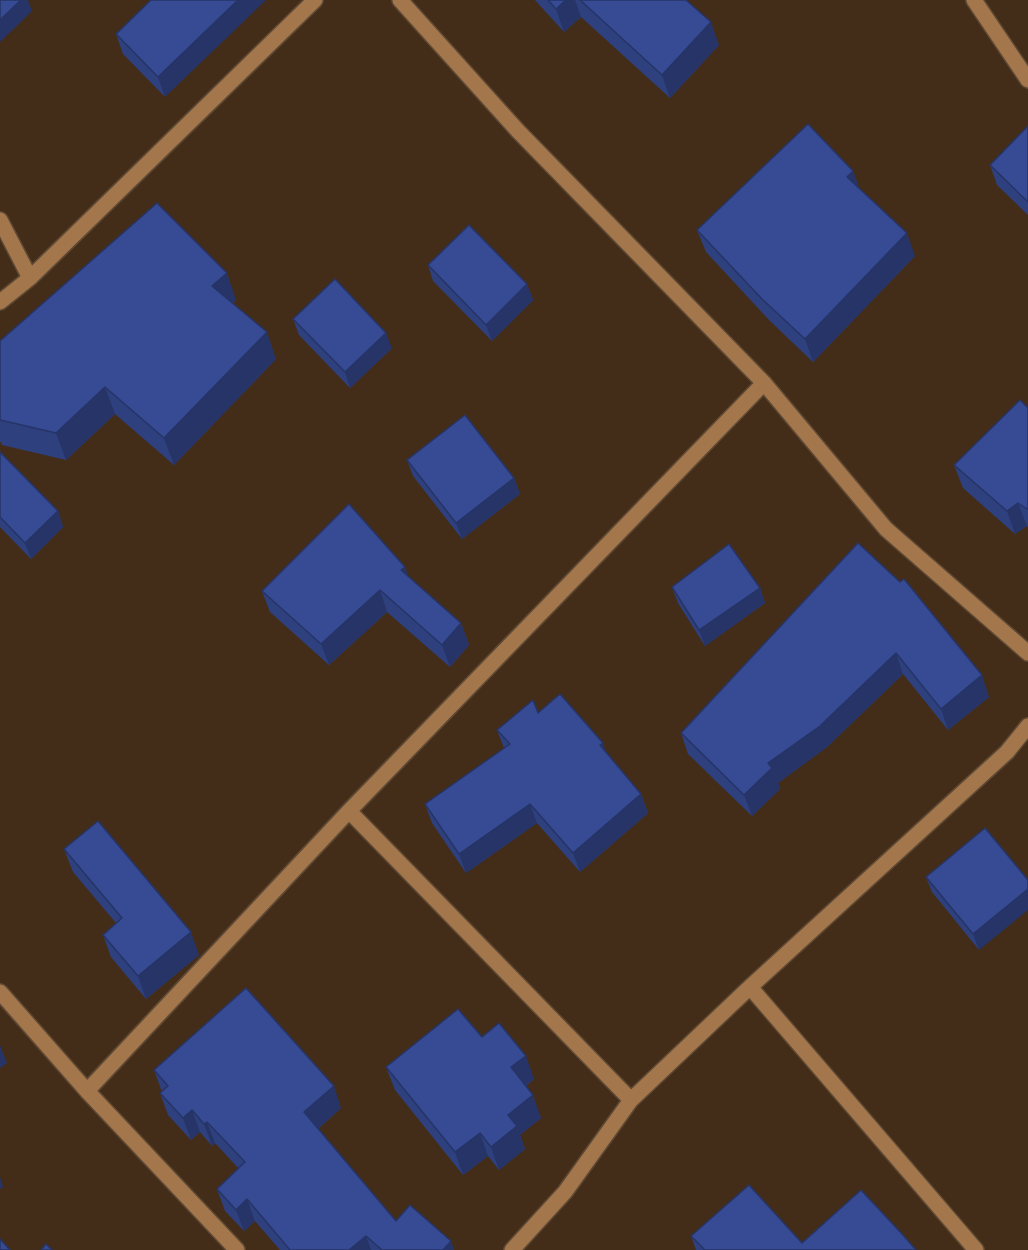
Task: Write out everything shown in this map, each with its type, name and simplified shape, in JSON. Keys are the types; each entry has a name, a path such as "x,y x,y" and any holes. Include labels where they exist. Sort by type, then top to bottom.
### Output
{"street":[{"path":"0,302 30,278 315,0"},
{"path":"400,0 518,131 764,383 886,529 1028,653"},
{"path":"974,0 1028,80"},
{"path":"0,220 30,278"},
{"path":"87,1091 349,811 764,383"},
{"path":"512,1250 565,1192 631,1100 750,987 1007,752 1028,726"},
{"path":"349,811 631,1100"},
{"path":"750,987 976,1250"},
{"path":"0,992 87,1091 237,1250"}],"building":[{"path":"0,0 21,0 0,20"},
{"path":"151,0 238,0 158,77 116,34"},
{"path":"548,0 566,0 556,9"},
{"path":"580,0 686,0 711,22 662,75"},
{"path":"808,124 853,171 847,177 907,233 805,339 762,299 697,230"},
{"path":"1028,126 1028,202 990,165"},
{"path":"157,203 227,273 212,286 267,332 164,438 105,387 56,433 0,420 0,341"},
{"path":"469,225 527,284 486,325 428,265"},
{"path":"335,279 386,333 345,372 293,319"},
{"path":"1020,400 1028,408 1028,508 1018,503 1007,511 954,465"},
{"path":"465,415 514,478 456,523 407,460"},
{"path":"0,452 58,511 25,543 0,517"},
{"path":"349,504 405,567 401,570 461,623 442,645 380,590 321,644 262,591"},
{"path":"858,543 900,582 904,579 982,675 941,709 896,653 820,726 768,763 772,768 744,795 681,733"},
{"path":"729,544 760,588 699,630 672,587"},
{"path":"560,694 603,743 600,745 641,794 573,853 530,804 459,854 425,804 510,744 497,730 533,700 538,713"},
{"path":"98,821 191,932 138,976 103,935 122,918 64,849"},
{"path":"985,828 1028,880 1028,889 973,934 926,877"},
{"path":"246,988 334,1086 304,1112 396,1221 410,1205 451,1241 443,1250 382,1250 366,1236 349,1250 290,1250 247,1199 236,1210 217,1189 245,1162 207,1122 204,1124 192,1110 183,1118 160,1093 168,1086 154,1070"},
{"path":"458,1009 482,1037 499,1023 526,1056 511,1067 533,1095 508,1115 517,1126 491,1147 480,1133 455,1152 386,1067"},
{"path":"749,1185 802,1243 861,1190 916,1250 705,1250 691,1236"},
{"path":"0,1239 10,1250 0,1250"},
{"path":"46,1244 52,1250 41,1250"}]}
